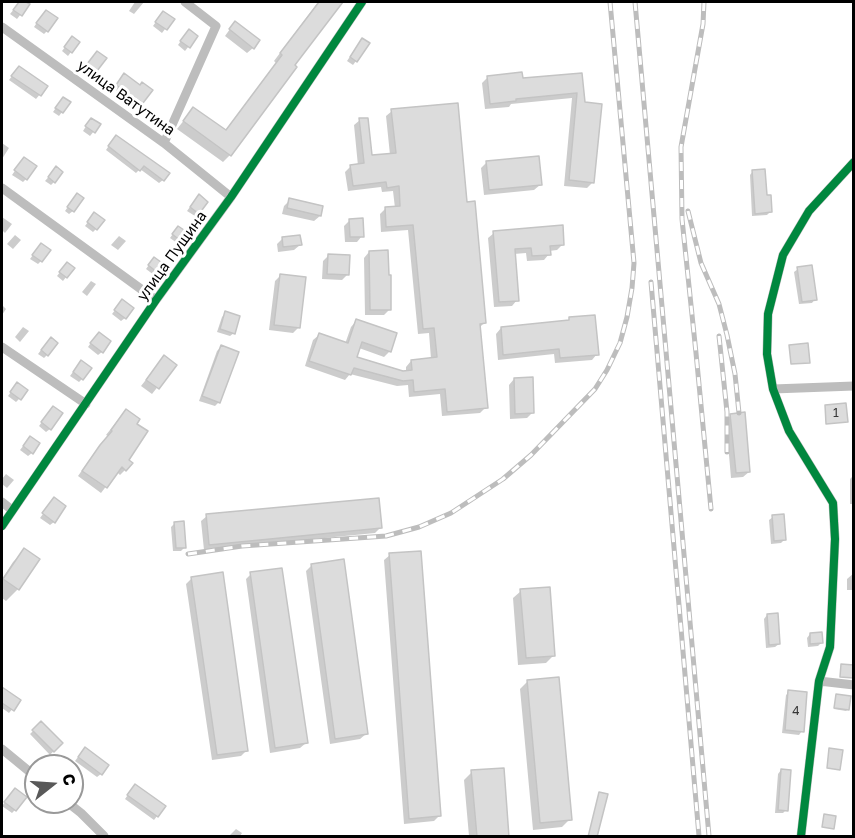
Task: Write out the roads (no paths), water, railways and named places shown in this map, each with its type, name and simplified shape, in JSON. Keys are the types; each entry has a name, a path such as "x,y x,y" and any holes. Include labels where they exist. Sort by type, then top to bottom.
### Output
{"street":[{"path":"164,143 216,26 184,2"},
{"name":"улица Пущина","path":"2,526 156,300 231,197 362,2"},
{"name":"улица Ватутина","path":"2,27 164,143 231,197"},
{"path":"801,837 819,681 830,647 835,539 833,503 789,431 774,389 767,354 768,314 783,255 809,211 854,162"},
{"path":"2,188 156,300"},
{"path":"2,347 86,404"},
{"path":"774,389 854,386"},
{"path":"2,502 12,510"},
{"path":"819,681 854,685"},
{"path":"2,749 24,767"},
{"path":"82,814 104,837"}],"railway":[{"path":"188,554 242,546 386,536 419,527 451,513 503,479 531,455 595,389 620,343 627,317 634,263 610,2"},
{"path":"635,2 709,836"},
{"path":"704,2 703,24 681,147 682,219 711,509"},
{"path":"688,211 701,263 719,304 727,335 735,374 739,413"},
{"path":"651,282 699,836"},
{"path":"719,336 727,412 727,452"}]}
